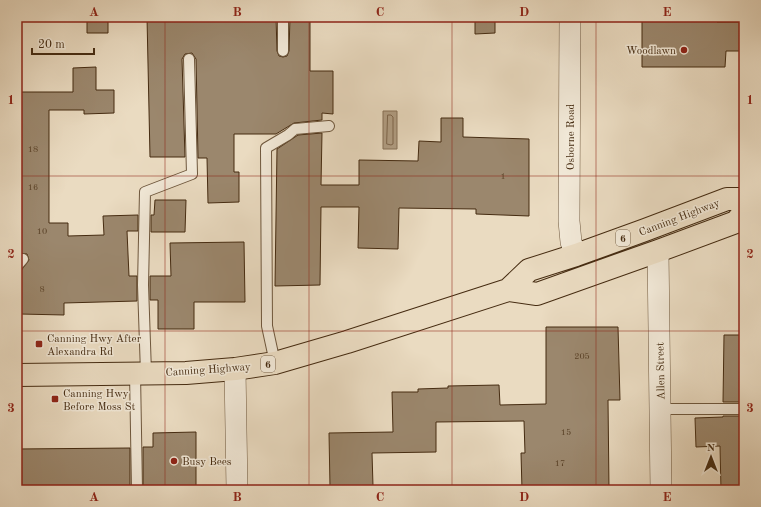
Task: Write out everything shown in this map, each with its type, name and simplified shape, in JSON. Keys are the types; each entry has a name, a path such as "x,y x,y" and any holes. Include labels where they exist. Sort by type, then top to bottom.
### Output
{"highway":[{"name":"Canning Highway","path":"17,375 186,373 235,369 275,363 354,340 508,290 529,270 576,255 726,199 744,199"},
{"name":"Canning Highway","path":"508,290 537,294 736,222 744,212"}],"street":[{"name":"Osborne Road","path":"570,17 569,221 571,242 576,255"},
{"name":"Allen Street","path":"658,251 661,490"},
{"path":"235,369 237,490"}],"lane":[{"path":"283,17 283,51"},
{"path":"136,490 145,192 192,174 189,59"},
{"path":"275,363 267,326 266,148 295,129 330,126"},
{"path":"660,409 744,409"}],"water":[{"path":"383,111 397,111 397,149 383,149"}],"building":[{"path":"87,17 108,17 108,33 87,33"},
{"path":"147,17 276,17 277,51 279,56 283,57 287,56 289,51 290,17 310,17 310,71 333,71 333,114 322,113 322,120 294,123 276,134 234,134 234,172 239,172 239,202 208,203 207,158 198,158 196,59 192,53 185,54 182,59 185,157 150,157"},
{"path":"475,17 495,17 495,33 475,34"},
{"name":"Woodlawn","path":"642,17 717,17 717,22 744,22 744,51 726,51 725,67 642,67"},
{"path":"96,67 96,90 114,90 114,113 84,114 84,110 49,110 49,223 68,223 68,236 104,235 103,216 138,215 138,231 127,231 129,276 137,276 137,301 64,303 64,315 20,314 19,276 20,272 29,260 27,254 20,253 20,240 17,240 17,92 73,92 73,68"},
{"path":"441,118 463,118 463,137 529,139 529,216 476,214 476,209 399,208 398,249 358,248 359,207 321,207 320,285 275,286 277,149 298,135 322,133 321,185 359,185 359,160 418,161 419,141 441,142"},
{"path":"155,200 186,200 185,232 151,232 151,215 154,215"},
{"path":"244,242 245,302 194,302 194,329 158,329 158,300 150,300 150,276 171,276 170,243"},
{"path":"546,327 618,327 620,400 608,400 609,490 522,490 521,453 525,453 524,421 436,422 436,452 372,453 373,486 330,487 329,433 393,432 392,392 418,392 418,389 448,388 448,386 499,385 500,405 546,404"},
{"path":"724,335 744,335 744,402 723,402"},
{"path":"744,416 744,490 721,490 720,446 696,447 695,418"},
{"name":"Busy Bees","path":"196,432 196,490 143,490 143,447 153,447 153,433"},
{"path":"130,448 130,490 17,490 17,449"}],"place":[{"name":"Woodlawn","path":"684,50"},
{"name":"Canning Hwy After Alexandra Rd","path":"39,344"},
{"name":"Canning Hwy Before Moss St","path":"55,399"},
{"name":"Busy Bees","path":"174,461"}]}
